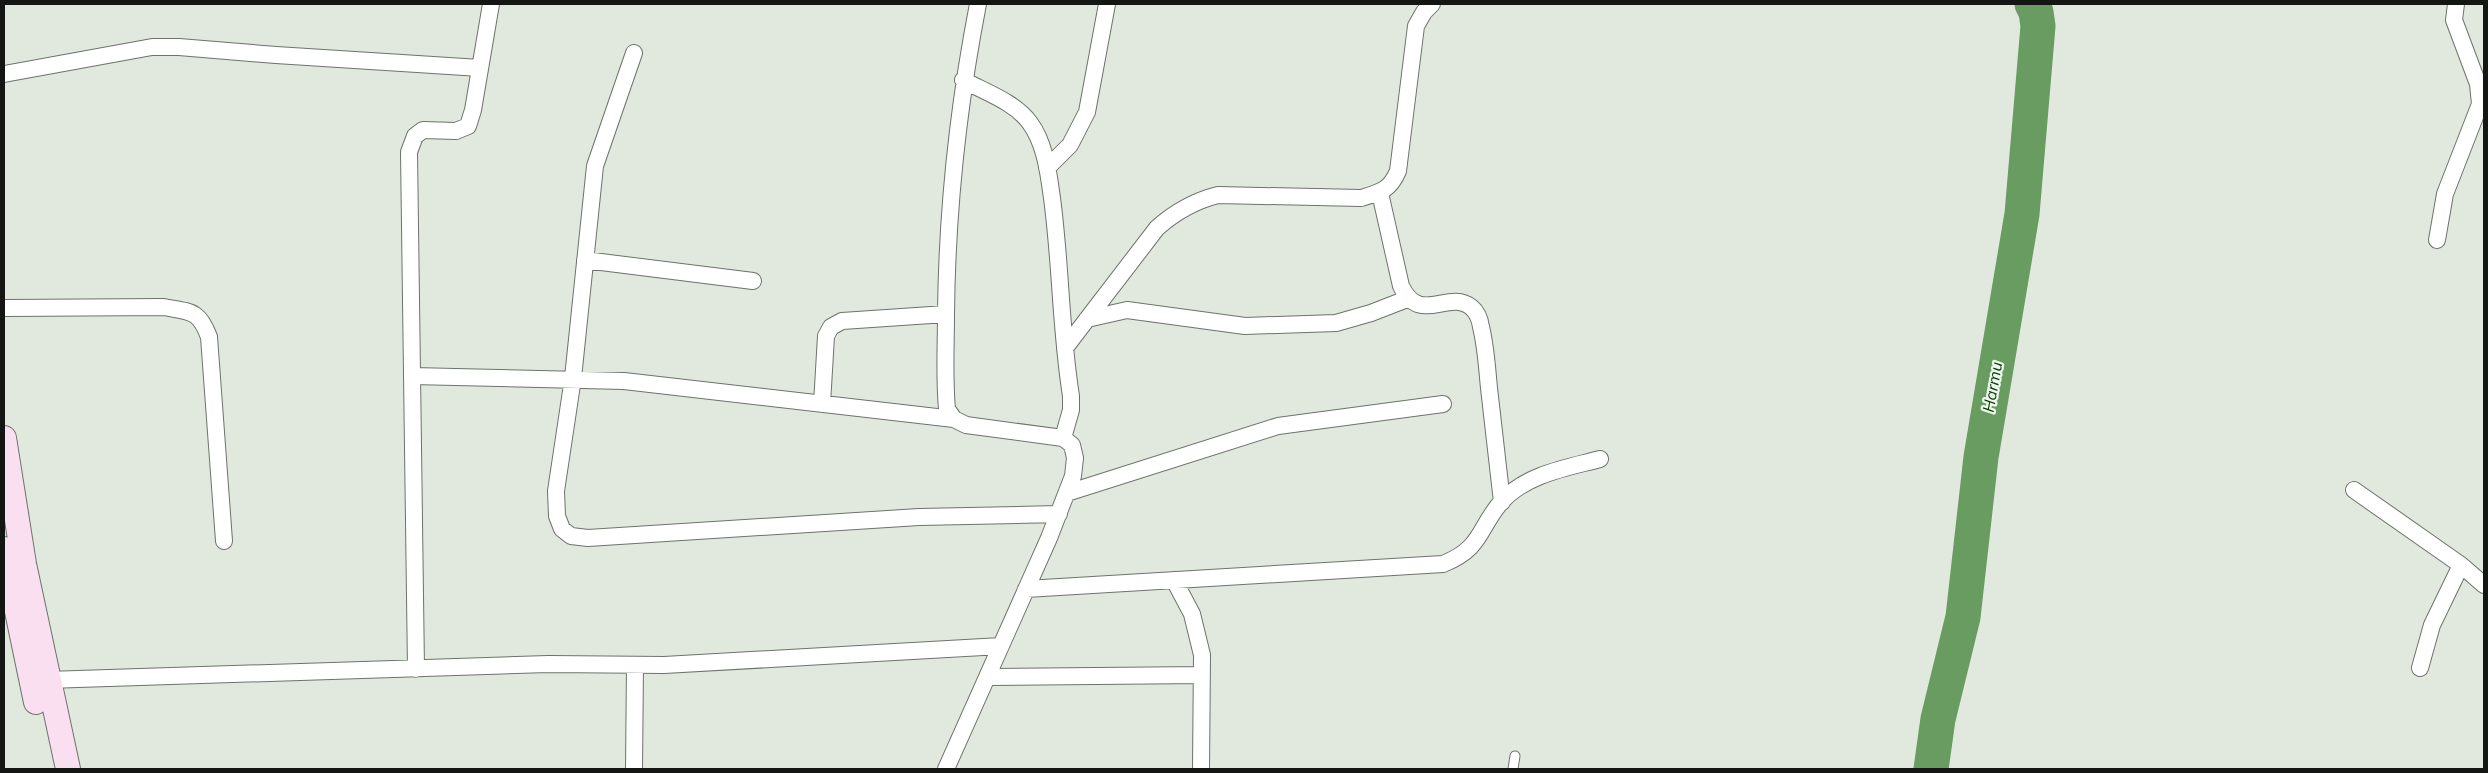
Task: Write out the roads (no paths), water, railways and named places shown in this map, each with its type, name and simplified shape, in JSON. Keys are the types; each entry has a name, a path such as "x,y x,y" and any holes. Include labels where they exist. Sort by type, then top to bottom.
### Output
{"street":[{"path":"416,669 409,152 415,136 423,130 456,131 468,126 474,110 490,4"},
{"path":"954,419 947,409 945,394 951,189 964,80 978,4"},
{"path":"1047,168 1070,145 1087,112 1107,4"},
{"path":"1065,348 1157,228 1172,215 1202,199 1218,195 1361,198 1380,193 1392,183 1398,171 1416,26 1424,12 1432,4"},
{"path":"2437,240 2445,194 2480,104 2478,84 2454,20 2456,4"},
{"path":"4,74 152,47 179,47 480,68"},
{"path":"634,53 595,166 573,378 556,491 557,516 562,529 571,536 588,538 918,517 1059,514"},
{"path":"964,80 1021,113 1031,123 1039,140 1047,168 1055,217 1071,410 1063,438"},
{"path":"1380,193 1401,286 1407,299 1420,305 1462,304 1469,306 1477,314 1484,345 1502,502"},
{"path":"585,260 753,281"},
{"path":"1087,319 1127,310 1245,326 1336,323 1371,313 1407,299"},
{"path":"4,308 164,306 190,311 203,320 209,337 224,541"},
{"path":"822,404 826,336 831,327 842,321 946,314"},
{"path":"412,376 573,378 624,381 954,419 966,425 1063,438 1072,445 1075,458 1073,476 1067,493 946,769"},
{"path":"1067,493 1278,426 1443,404"},
{"path":"4,438 24,564 47,680 68,769"},
{"path":"1026,589 1443,564 1460,557 1476,541 1502,502 1524,484 1546,473 1600,459"},
{"path":"2354,490 2461,565 2484,585"},
{"path":"4,548 24,651 51,769"},
{"path":"2420,668 2432,625 2461,565"},
{"path":"1174,580 1192,614 1202,655 1201,769"},
{"path":"47,680 548,664 634,665 1001,646"},
{"path":"634,665 634,769"},
{"path":"987,676 1202,675"}],"lane":[{"path":"1513,769 1515,756"}],"waterway":[{"name":"Harmu","path":"1931,769 1938,719 1963,617 1981,457 2022,214 2038,26 2036,12 2032,4"}]}
